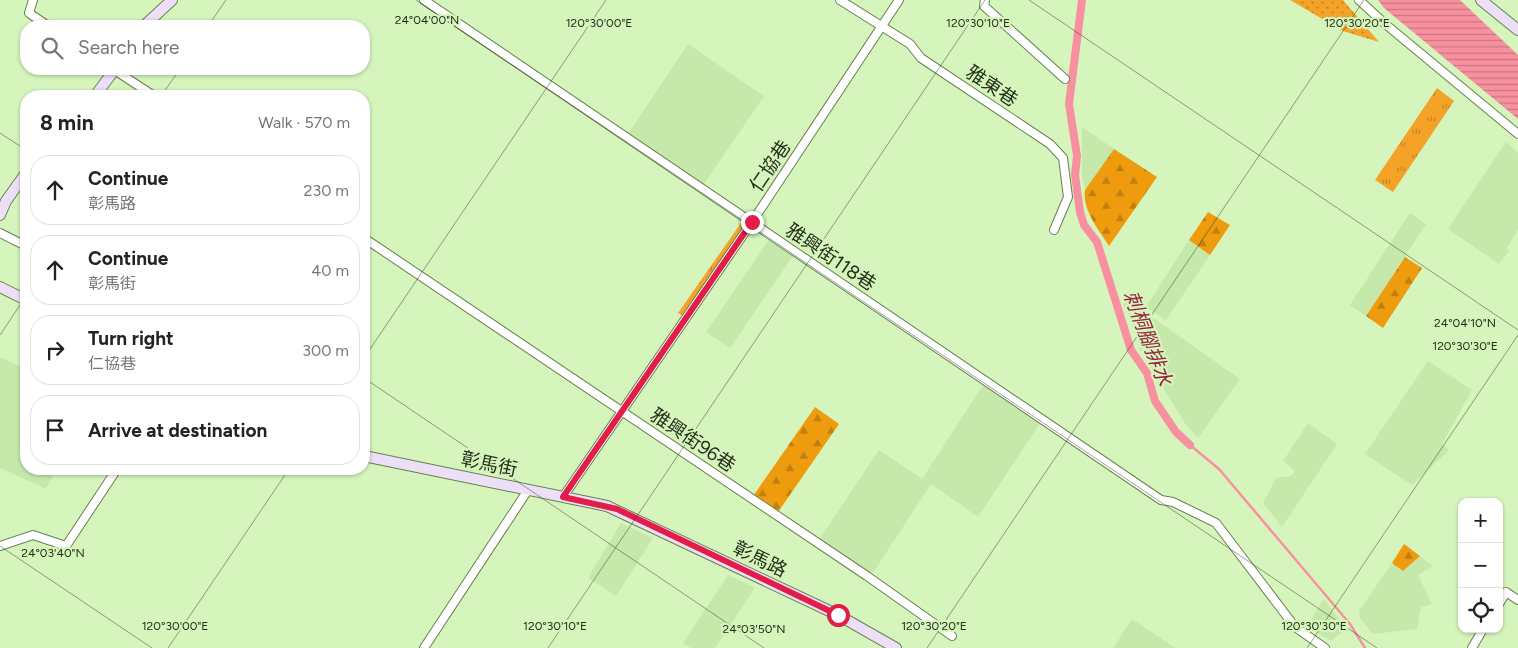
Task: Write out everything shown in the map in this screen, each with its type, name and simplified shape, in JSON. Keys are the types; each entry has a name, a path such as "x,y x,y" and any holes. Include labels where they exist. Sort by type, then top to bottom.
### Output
{"street":[{"path":"33,0 29,13 39,20"},
{"path":"150,20 172,0"},
{"name":"雅興街118巷","path":"424,0 1161,500 1173,502 1216,523 1295,627 1325,648"},
{"name":"雅東巷","path":"840,0 881,28 910,44 921,58 1050,144 1063,158 1068,197 1054,230"},
{"name":"仁協巷","path":"563,497 752,222 899,0"},
{"path":"985,0 984,6 1064,79"},
{"path":"1359,0 1518,134"},
{"path":"1481,0 1518,30"},
{"path":"99,90 110,75"},
{"path":"123,75 145,90"},
{"path":"0,215 6,201 20,181"},
{"path":"0,233 20,243"},
{"name":"雅興街96巷","path":"370,242 621,410 952,636"},
{"path":"0,287 20,297"},
{"name":"彰馬街","path":"370,457 607,506"},
{"path":"0,546 33,535 66,546 112,475"},
{"path":"424,648 528,490"},
{"name":"彰馬路","path":"607,506 838,615 896,648"},
{"path":"1503,597 1506,592 1518,600"},
{"path":"1472,648 1481,633"}],"shaded area":[{"path":"1378,0 1460,0 1518,55 1518,119 1384,8"},
{"path":"688,44 764,96 702,187 626,137"},
{"path":"1082,127 1114,149 1085,190 1082,177"},
{"path":"1506,142 1518,153 1518,230 1507,248 1509,251 1499,264 1448,229"},
{"path":"1410,213 1426,224 1366,316 1350,305"},
{"path":"769,240 793,256 730,348 706,332"},
{"path":"1189,240 1210,255 1166,320 1146,307"},
{"path":"1129,301 1240,379 1198,438 1186,425 1139,348 1138,334 1123,304"},
{"path":"0,357 20,366 20,475 53,475 46,489 0,468"},
{"path":"1428,361 1472,390 1442,444 1449,450 1412,485 1365,454"},
{"path":"983,385 1040,423 978,517 931,484 869,579 817,543 879,450 922,479"},
{"path":"1308,423 1337,444 1282,527 1263,503 1276,478 1291,476 1295,471 1283,461"},
{"path":"621,523 653,538 616,596 588,578"},
{"path":"1420,556 1433,566 1418,575 1432,604 1421,607 1417,629 1373,634 1360,618 1359,611 1392,563 1403,570"},
{"path":"728,575 755,588 715,648 691,648 683,643"},
{"path":"1324,599 1347,629 1331,641 1307,626"},
{"path":"1132,619 1175,648 1113,648"}],"green space":[{"path":"1290,0 1343,0 1379,42 1343,31"},
{"path":"1437,88 1454,101 1393,192 1375,180"},
{"path":"1114,149 1157,177 1109,246 1096,227 1086,205 1085,190"},
{"path":"1208,212 1230,225 1210,255 1189,240"},
{"path":"741,223 745,228 683,316 678,313"},
{"path":"1405,257 1422,268 1383,328 1366,316"},
{"path":"815,407 839,424 776,515 751,499"},
{"path":"1404,544 1420,556 1403,571 1392,563"}],"waterway":[{"name":"刺桐腳排水","path":"1082,0 1069,104 1077,156 1075,175 1080,212 1084,225 1097,242 1131,350 1147,373 1155,401 1176,432 1190,445"},
{"name":"刺桐腳排水","path":"1190,445 1219,469 1350,624 1365,648"}],"route":[{"path":"752,222 563,497 617,509 838,615"}]}
